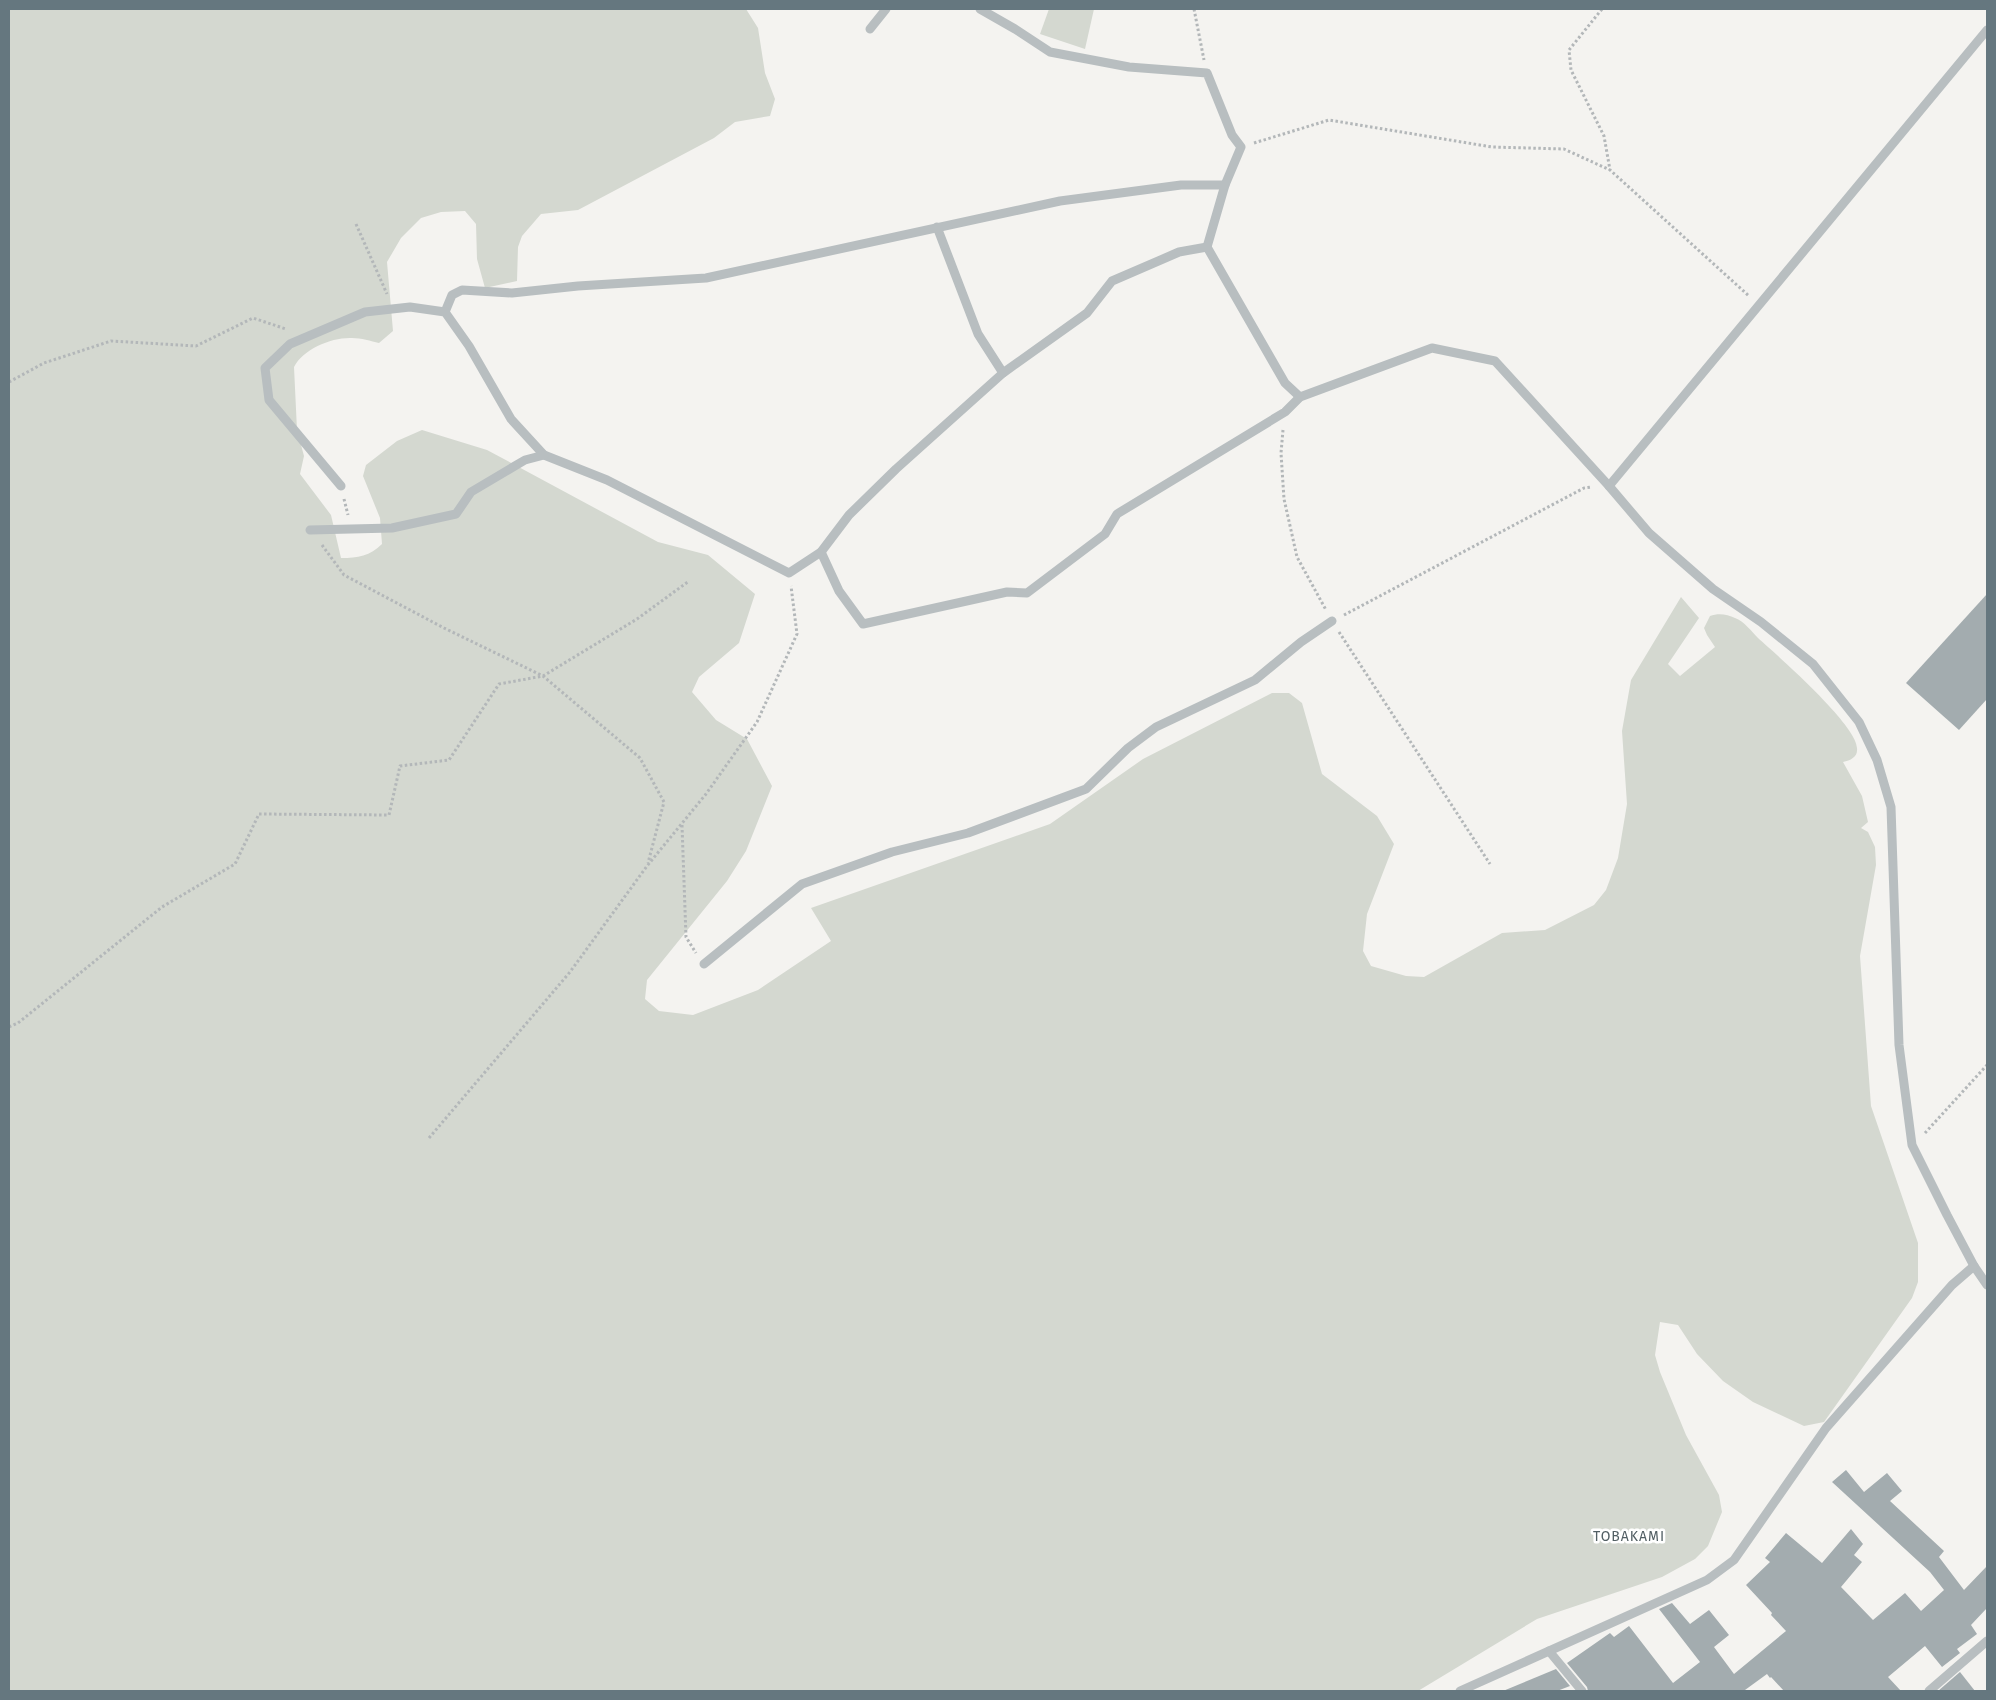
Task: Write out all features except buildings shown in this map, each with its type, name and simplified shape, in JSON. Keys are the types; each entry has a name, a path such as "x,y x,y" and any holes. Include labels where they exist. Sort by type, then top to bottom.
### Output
{"street":[{"path":"870,29 886,9"},
{"path":"980,9 1050,52 1129,67 1207,74 1232,134 1241,147 1225,184 1207,247 1285,383 1300,397"},
{"path":"1609,486 1987,30"},
{"path":"446,312 452,295 462,290 512,293 578,286 706,278 1060,201 1181,185 1225,184"},
{"path":"937,227 978,334 1002,373"},
{"path":"341,486 269,400 265,368 290,344 365,312 410,307 446,312 469,346 511,419 544,455 607,480 789,573 821,552 849,515 896,469 1002,373 1087,313 1112,281 1179,252 1207,247"},
{"path":"821,552 839,591 863,624 1007,592 1028,593 1105,534 1117,514 1285,412 1300,397 1432,348 1494,361 1656,540 1713,589 1761,622 1813,664 1859,722 1877,760 1891,807 1899,1045 1912,1146 1974,1266 1987,1285"},
{"path":"310,530 392,528 456,514 471,492 525,460 544,455"},
{"path":"704,964 802,884 892,852 968,833 1086,789 1128,748 1156,727 1255,680 1301,642 1332,621"},
{"path":"1460,1691 1707,1580 1734,1560 1826,1428 1952,1285 1974,1266"},
{"path":"1929,1691 1987,1641"},
{"path":"1548,1651 1582,1691"}],"path":[{"path":"1194,9 1207,74"},
{"path":"1602,9 1568,50 1571,70 1604,136 1610,170"},
{"path":"1241,147 1329,120 1492,147 1564,149 1610,170 1759,305"},
{"path":"356,224 394,309"},
{"path":"9,382 44,364 111,341 196,346 253,318 309,336"},
{"path":"1285,412 1281,453 1284,499 1297,557 1332,621 1490,864"},
{"path":"341,486 351,529"},
{"path":"1332,621 1584,488 1609,486"},
{"path":"310,530 344,575 444,628 543,676 640,758 664,802 648,866"},
{"path":"429,1138 570,972 757,722 797,634 789,573"},
{"path":"9,1027 18,1023 162,907 235,864 259,814 389,815 400,766 449,760 499,684 543,676 637,619 689,581"},
{"path":"682,824 686,937 704,964"},
{"path":"1912,1146 1987,1065"}],"shaded area":[{"path":"9,9 746,9 758,28 765,73 775,99 770,116 735,122 714,138 578,210 541,214 522,236 518,247 517,281 485,288 477,259 476,224 465,211 441,212 421,218 401,238 387,262 393,331 379,343 352,338 327,342 304,355 294,367 297,430 304,456 300,474 331,515 341,558 363,556 382,544 380,518 363,476 366,465 397,441 422,430 487,450 658,542 708,555 755,594 739,643 699,677 692,692 716,720 747,739 772,786 746,851 727,881 647,980 645,999 659,1011 693,1015 758,990 831,941 811,908 1050,824 1143,759 1272,693 1289,693 1302,703 1322,774 1377,816 1394,844 1367,914 1363,951 1371,966 1406,976 1424,977 1502,933 1545,930 1594,905 1606,890 1618,858 1627,804 1622,731 1631,680 1681,597 1699,618 1668,664 1680,676 1715,647 1704,628 1710,616 1716,614 1726,615 1742,622 1815,691 1854,737 1857,748 1856,754 1853,758 1843,762 1862,796 1868,822 1861,828 1868,832 1875,847 1876,865 1860,956 1871,1106 1918,1243 1918,1282 1912,1298 1824,1422 1804,1426 1753,1402 1723,1381 1697,1354 1678,1325 1660,1322 1655,1355 1660,1372 1686,1435 1719,1495 1722,1512 1708,1546 1695,1559 1662,1577 1537,1619 1418,1691 9,1691"},
{"path":"1049,9 1094,9 1085,49 1040,34"}],"district":[{"name":"TOBAKAMI","path":"1629,1536"}]}
